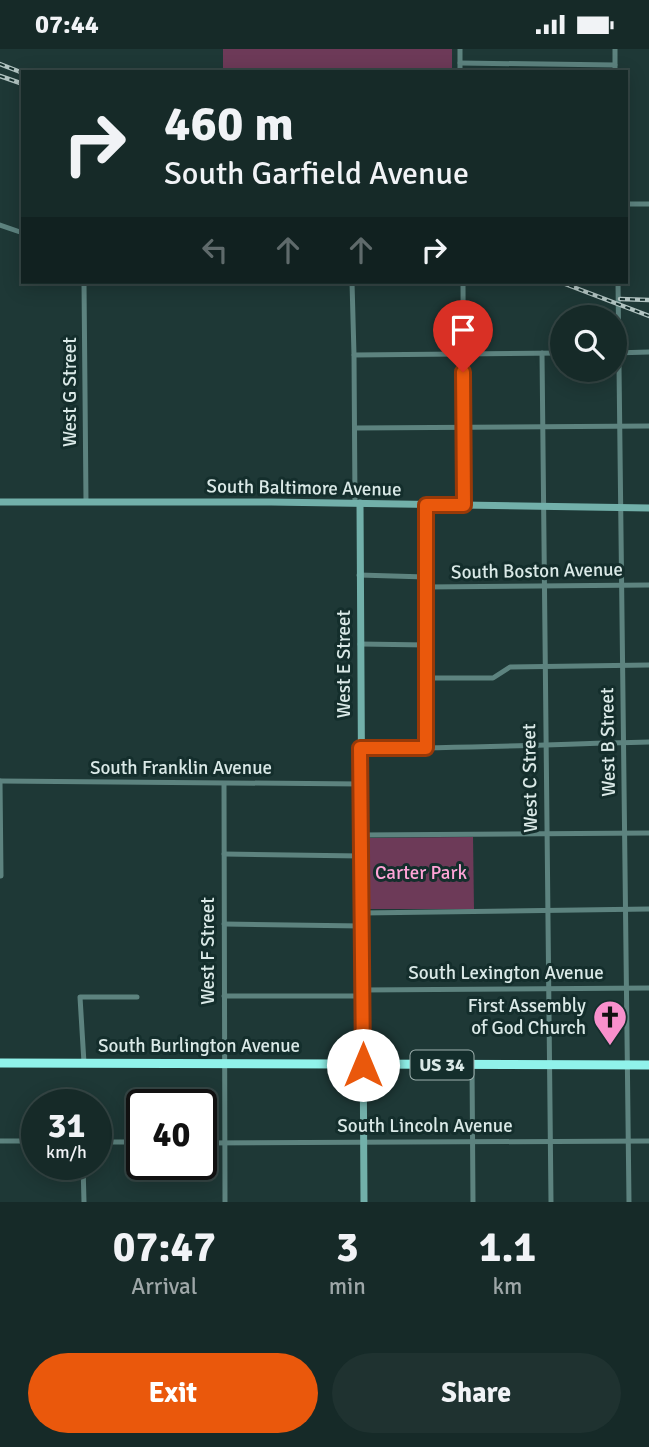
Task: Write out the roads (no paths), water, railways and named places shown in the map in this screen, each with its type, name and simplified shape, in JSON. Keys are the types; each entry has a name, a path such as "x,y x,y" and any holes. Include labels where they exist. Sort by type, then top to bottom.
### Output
{"highway":[{"name":"South Burlington Avenue","path":"0,1063 649,1065"}],"street":[{"path":"460,49 460,70"},
{"path":"460,63 615,69 615,49"},
{"path":"628,204 649,204"},
{"path":"0,225 21,232"},
{"name":"West G Street","path":"85,284 86,502"},
{"name":"West E Street","path":"352,284 360,644 364,1202"},
{"path":"463,284 464,505"},
{"name":"West B Street","path":"618,284 618,305"},
{"path":"627,353 649,352"},
{"name":"West C Street","path":"542,353 551,1202"},
{"path":"354,355 550,353"},
{"name":"West B Street","path":"618,382 629,1202"},
{"path":"355,428 649,426"},
{"name":"South Baltimore Avenue","path":"0,502 357,503 649,508"},
{"path":"426,505 426,748"},
{"name":"South Boston Avenue","path":"359,575 426,577"},
{"name":"South Boston Avenue","path":"426,587 649,585"},
{"path":"360,644 427,645"},
{"path":"427,678 493,678 510,667 649,665"},
{"path":"360,748 492,748 545,743 649,742"},
{"path":"0,781 1,876"},
{"name":"South Franklin Avenue","path":"0,781 361,784"},
{"name":"West F Street","path":"224,784 225,1202"},
{"path":"361,835 649,833"},
{"path":"224,854 361,856"},
{"path":"362,912 649,909"},
{"path":"224,925 362,926"},
{"name":"South Lexington Avenue","path":"224,996 649,988"},
{"path":"84,1063 80,997 137,997"},
{"path":"472,1065 473,1202"},
{"path":"0,1141 21,1141"},
{"name":"South Lincoln Avenue","path":"217,1143 649,1141"},
{"path":"83,1180 84,1202"}],"railway":[{"path":"0,64 21,72"},
{"path":"0,76 21,83"},
{"path":"565,284 649,316"},
{"path":"620,299 649,300"}],"place":[{"name":"First Assembly of God Church","path":"610,1047"}],"park label":[{"name":"Carter Park","path":"421,873"}]}
